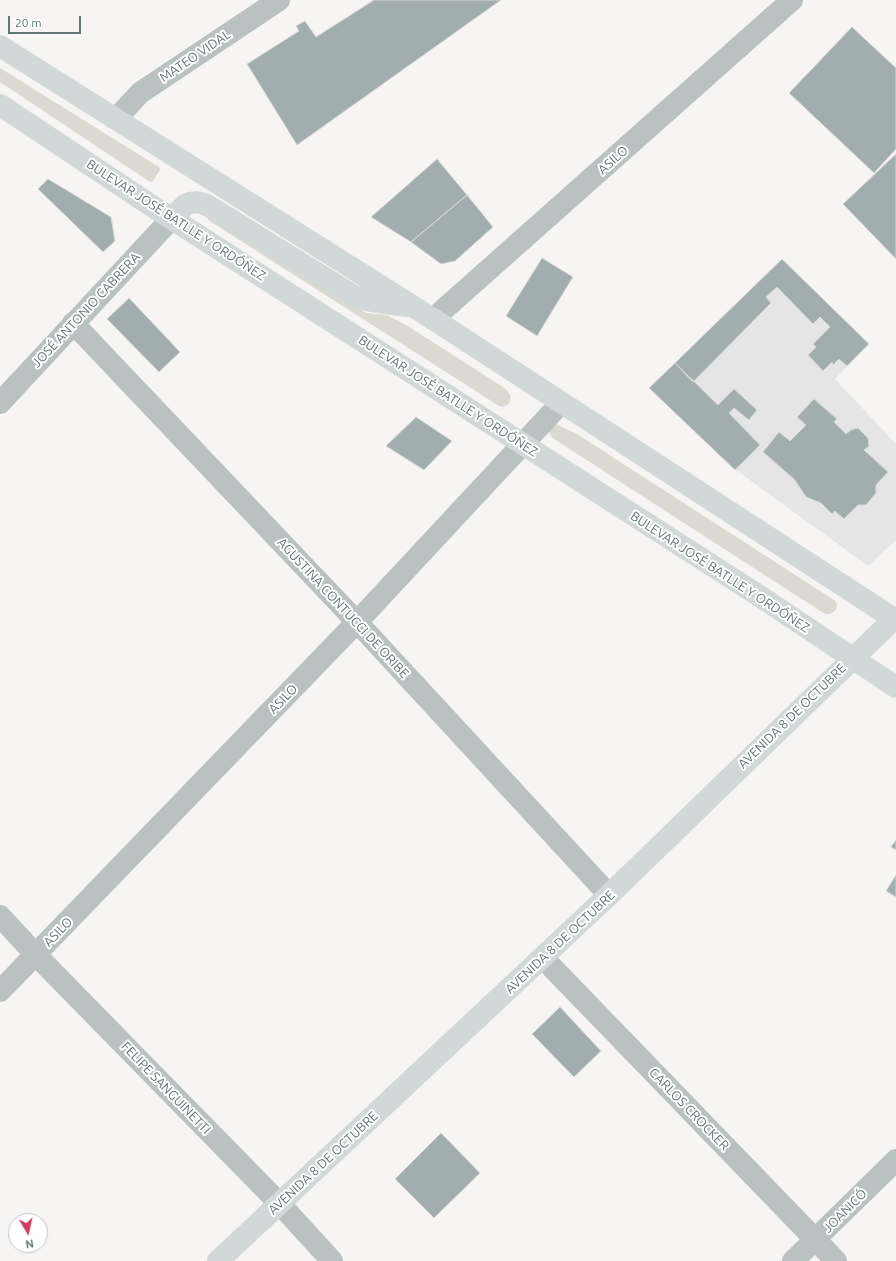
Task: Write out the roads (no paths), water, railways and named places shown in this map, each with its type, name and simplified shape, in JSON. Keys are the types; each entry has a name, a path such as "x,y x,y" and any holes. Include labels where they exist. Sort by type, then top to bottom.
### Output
{"main road":[{"path":"0,46 433,319 895,619"},
{"name":"BULEVAR JOSÉ BATLLE Y ORDÓÑEZ","path":"0,105 172,218 758,595 896,687"},
{"path":"172,218 185,205 197,202 207,205 354,296 366,300 414,308"},
{"name":"AVENIDA 8 DE OCTUBRE","path":"218,1261 543,958 852,658 895,619"}],"street":[{"name":"MATEO VIDAL","path":"116,119 140,93 279,0"},
{"name":"ASILO","path":"433,319 792,0"},
{"name":"JOSÉ ANTONIO CABRERA","path":"0,403 172,218"},
{"name":"AGUSTINA CONTUCCI DE ORIBE","path":"73,323 357,622 609,895"},
{"name":"ASILO","path":"0,991 357,622 522,443 562,403"},
{"name":"FELIPE SANGUINETTI","path":"0,916 36,955 279,1203 332,1261"},
{"name":"CARLOS CROCKER","path":"543,958 836,1261"},
{"name":"JOANICÓ","path":"793,1261 896,1160"}]}
